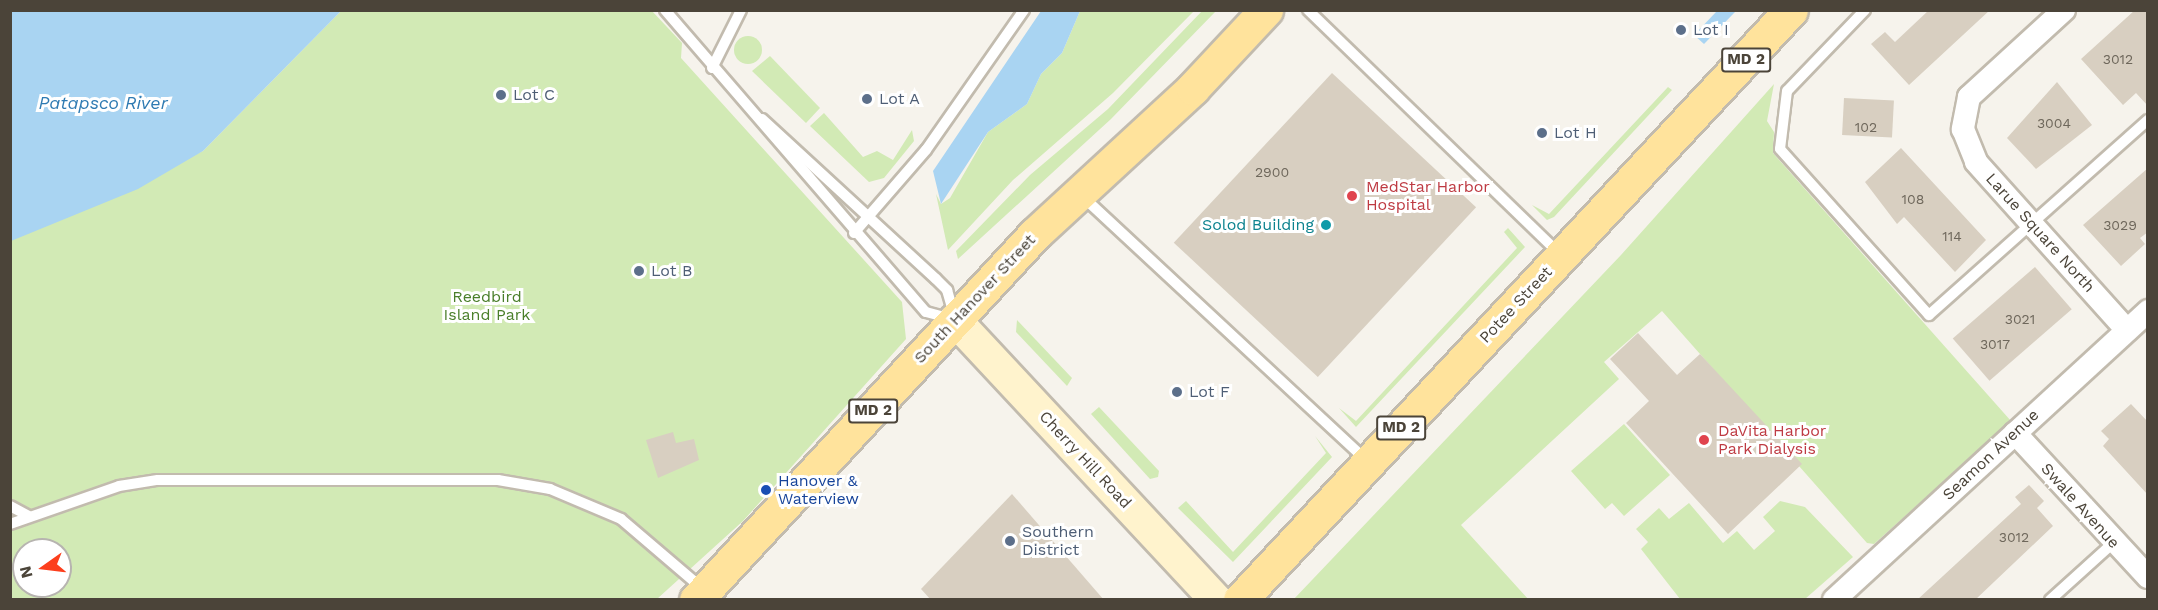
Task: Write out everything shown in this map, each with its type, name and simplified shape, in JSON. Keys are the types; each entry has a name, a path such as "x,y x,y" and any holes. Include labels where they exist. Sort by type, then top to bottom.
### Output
{"main road":[{"name":"South Hanover Street","path":"705,597 955,320 1078,192 1193,88 1266,10"},
{"name":"Potee Street","path":"1240,600 1791,10"}],"street":[{"name":"Larue Square North","path":"2064,10 1969,97 1963,129 1976,162 2127,330"},
{"name":"Seamon Avenue","path":"1839,598 2148,311"},
{"name":"Cherry Hill Road","path":"955,320 1216,600"},
{"name":"Swale Avenue","path":"2015,433 2113,543 2148,577"}],"lane":[{"path":"665,10 733,93 926,312 955,320"},
{"path":"712,68 741,10"},
{"path":"854,233 926,150 1024,10"},
{"path":"1308,10 1562,256"},
{"path":"1865,10 1787,91 1780,148 1929,315 2148,120"},
{"path":"733,93 871,213 947,290 955,320"},
{"path":"1078,192 1369,462"},
{"path":"10,524 119,486 158,480 498,480 550,489 621,519 705,597"},
{"path":"10,506 29,516"},
{"path":"2050,600 2113,543"}],"green space":[{"path":"1203,10 1216,11 1111,119 958,259 956,251 1030,175 1108,109"},
{"name":"Reedbird Island Park","path":"341,11 652,11 682,43 681,58 902,302 906,339 743,521 657,599 11,599 10,241 203,151"},
{"path":"1080,11 1194,11 1113,93 1013,180 948,250 936,194 941,204 950,198 988,132 1027,104 1041,74 1062,53"},
{"path":"748,36 758,40 762,50 758,60 748,64 738,60 734,50 738,40"},
{"path":"770,56 820,108 806,123 752,71"},
{"path":"1774,84 1767,121 1774,132 1773,153 2011,421 1874,544 1867,543 1662,311 1604,362 1619,379 1461,525 1528,599 1293,600 1621,255"},
{"path":"1668,87 1672,90 1554,217 1547,220 1532,205 1549,214"},
{"path":"824,113 863,157 877,151 893,160 912,130 914,141 884,178 869,182 810,126"},
{"path":"1508,228 1525,247 1356,427 1339,408 1356,421 1517,248 1504,232"},
{"path":"1017,320 1072,378 1067,386 1016,332"},
{"path":"1099,407 1159,471 1158,477 1150,479 1091,414"},
{"path":"1624,424 1670,475 1624,516 1612,503 1605,509 1571,471"},
{"path":"1315,436 1332,457 1233,562 1178,508 1186,501 1233,552 1326,453"},
{"path":"1780,501 1805,507 1853,557 1805,599 1680,599 1641,549 1648,542 1636,529 1659,508 1669,519 1689,503 1723,543 1737,531 1754,550 1775,531 1763,517"}],"water":[{"name":"Patapsco River","path":"11,10 341,11 203,151 138,189 11,241"},
{"path":"1041,11 1080,11 1062,53 1041,74 1027,104 988,132 941,204 933,171"},
{"path":"1717,11 1736,11 1704,44 1694,35"}],"building":[{"path":"1929,10 1990,10 1909,85 1871,44 1885,32 1895,42"},
{"path":"2135,10 2148,10 2148,106 2136,93 2123,105 2081,59"},
{"name":"Solod Building","path":"1332,73 1476,207 1318,377 1174,243"},
{"path":"2057,82 2092,125 2036,169 2007,138"},
{"path":"1844,98 1894,101 1892,138 1842,135"},
{"path":"1901,148 1986,240 1955,272 1904,217 1897,224 1865,182"},
{"path":"2148,168 2148,232 2140,238 2145,244 2121,266 2083,225"},
{"path":"2035,267 2072,309 1989,381 1953,339"},
{"path":"1638,333 1677,375 1700,354 1802,464 1728,534 1626,423 1649,401 1610,359"},
{"path":"2131,404 2148,422 2148,495 2103,446 2109,439 2101,431"},
{"path":"673,432 676,443 694,439 699,460 658,478 646,440"},
{"path":"2029,485 2044,501 2037,508 2053,526 1975,600 1917,600 2021,504 2015,497"},
{"name":"Southern District","path":"1012,494 1104,600 931,600 921,589"}],"place":[{"name":"Lot I","path":"1681,30"},
{"name":"Lot C","path":"501,95"},
{"name":"Lot A","path":"867,99"},
{"name":"Lot H","path":"1542,133"},
{"name":"MedStar Harbor Hospital","path":"1352,196"},
{"name":"Solod Building","path":"1326,225"},
{"name":"Lot B","path":"639,271"},
{"name":"Lot F","path":"1177,392"},
{"name":"DaVita Harbor Park Dialysis","path":"1704,440"},
{"name":"Hanover & Waterview","path":"766,490"},
{"name":"Southern District","path":"1010,541"}]}
